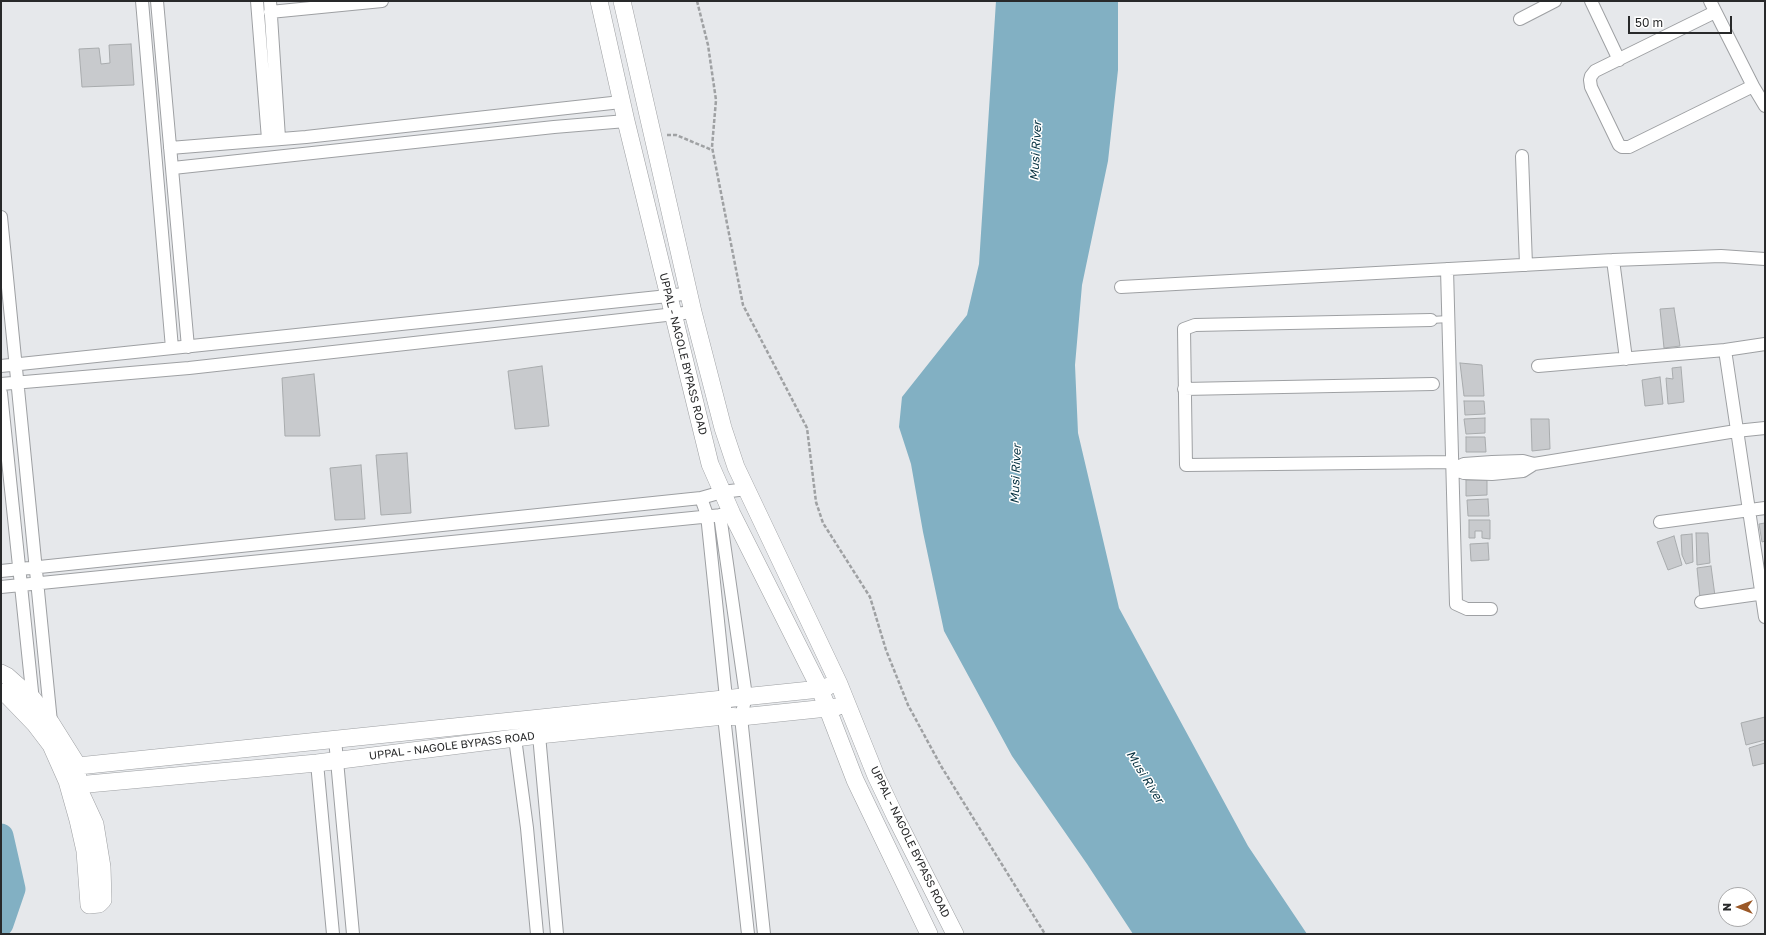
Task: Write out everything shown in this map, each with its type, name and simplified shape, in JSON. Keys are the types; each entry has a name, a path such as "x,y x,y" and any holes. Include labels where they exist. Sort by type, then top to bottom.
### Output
{"street":[{"path":"142,1 172,348"},
{"path":"157,1 188,347"},
{"path":"257,1 273,139"},
{"path":"273,139 270,7 382,1"},
{"name":"UPPAL - NAGOLE BYPASS ROAD","path":"599,1 668,296 710,464 722,492 726,514 820,689 855,780 929,934"},
{"name":"UPPAL - NAGOLE BYPASS ROAD","path":"622,1 690,293 693,312 723,428 736,467 839,684 876,776 892,811 955,934"},
{"path":"1520,19 1555,1"},
{"path":"1591,1 1618,60"},
{"path":"1753,86 1625,148 1619,145 1591,87 1590,80 1595,71 1618,60 1712,6 1753,86 1765,106"},
{"path":"170,148 367,130 622,102"},
{"path":"173,168 554,127 626,121"},
{"path":"1522,156 1526,265"},
{"path":"1,218 37,585 43,724"},
{"path":"1121,286 1613,260 1721,256 1765,259"},
{"path":"1613,260 1626,359"},
{"path":"1447,269 1449,320 1442,383 1452,466 1456,604 1467,609 1491,608"},
{"path":"1,366 690,293"},
{"path":"1,384 189,368 673,316 693,312"},
{"path":"1431,320 1195,325 1184,329 1186,465 1452,466 1523,461 1534,464 1736,431 1765,428"},
{"path":"1538,366 1725,350 1765,344"},
{"path":"1725,350 1736,431 1763,594 1765,617"},
{"path":"1184,389 1442,383"},
{"path":"1,393 18,569 33,699 43,724 50,745 67,781 85,851 88,905 99,904 103,900 102,867 95,824 77,784 78,766 43,724 1,692"},
{"path":"1,571 685,500 701,498 722,492 746,489"},
{"path":"701,498 707,515 726,698 732,717 764,934"},
{"path":"660,520 685,500"},
{"path":"1660,522 1765,508"},
{"path":"1,587 37,585 726,514 746,696 732,717 748,934"},
{"path":"1701,602 1763,594"},
{"path":"1,673 33,699"},
{"name":"UPPAL - NAGOLE BYPASS ROAD","path":"78,766 820,689 839,684"},
{"name":"UPPAL - NAGOLE BYPASS ROAD","path":"77,784 337,761 539,735 848,706"},
{"path":"539,735 557,934"},
{"path":"515,738 527,828 537,934"},
{"path":"335,739 353,934"},
{"path":"317,763 334,934"}],"lane":[{"path":"1431,320 1449,320"}],"path":[{"path":"697,1 708,45 716,100 712,150 743,305 807,428 816,502 823,523 870,597 886,650 908,705 941,766 1046,934"},
{"path":"653,134 676,136 712,150"}],"water":[{"name":"Musi River","path":"996,1 1118,1 1118,70 1108,161 1082,285 1075,365 1078,433 1119,608 1248,846 1307,934 1133,934 1087,864 1012,756 944,631 923,532 911,464 899,427 902,397 967,315 979,264"}],"building":[{"path":"131,44 134,85 82,87 79,49 99,48 101,64 110,63 109,45"},
{"path":"1674,308 1680,346 1664,348 1660,309"},
{"path":"1460,363 1482,365 1484,396 1464,396"},
{"path":"542,366 549,426 515,429 508,371"},
{"path":"1681,367 1684,402 1668,404 1666,378 1673,379 1672,368"},
{"path":"314,374 320,436 285,436 282,378"},
{"path":"1660,377 1663,404 1645,406 1642,380"},
{"path":"1464,401 1484,401 1485,414 1465,415"},
{"path":"1485,418 1485,433 1466,434 1464,419"},
{"path":"1531,419 1549,419 1550,449 1532,451"},
{"path":"1466,437 1485,437 1486,452 1466,452"},
{"path":"407,453 411,513 381,515 376,455"},
{"path":"361,465 365,519 335,520 330,468"},
{"path":"1466,480 1487,480 1487,495 1466,496"},
{"path":"1488,499 1489,516 1468,516 1467,500"},
{"path":"1469,520 1490,520 1490,539 1482,538 1482,531 1475,531 1475,538 1469,538"},
{"path":"1765,523 1765,541 1762,542 1759,524"},
{"path":"1696,533 1708,533 1710,563 1697,565"},
{"path":"1692,534 1693,562 1686,564 1682,555 1681,535"},
{"path":"1674,536 1682,565 1668,570 1657,542"},
{"path":"1488,543 1489,560 1471,561 1470,544"},
{"path":"1711,566 1715,596 1700,598 1697,568"},
{"path":"1765,717 1765,740 1746,745 1741,723"},
{"path":"1765,743 1765,763 1753,766 1749,748"}],"waterway":[{"path":"1,836 13,889 1,924"}]}
